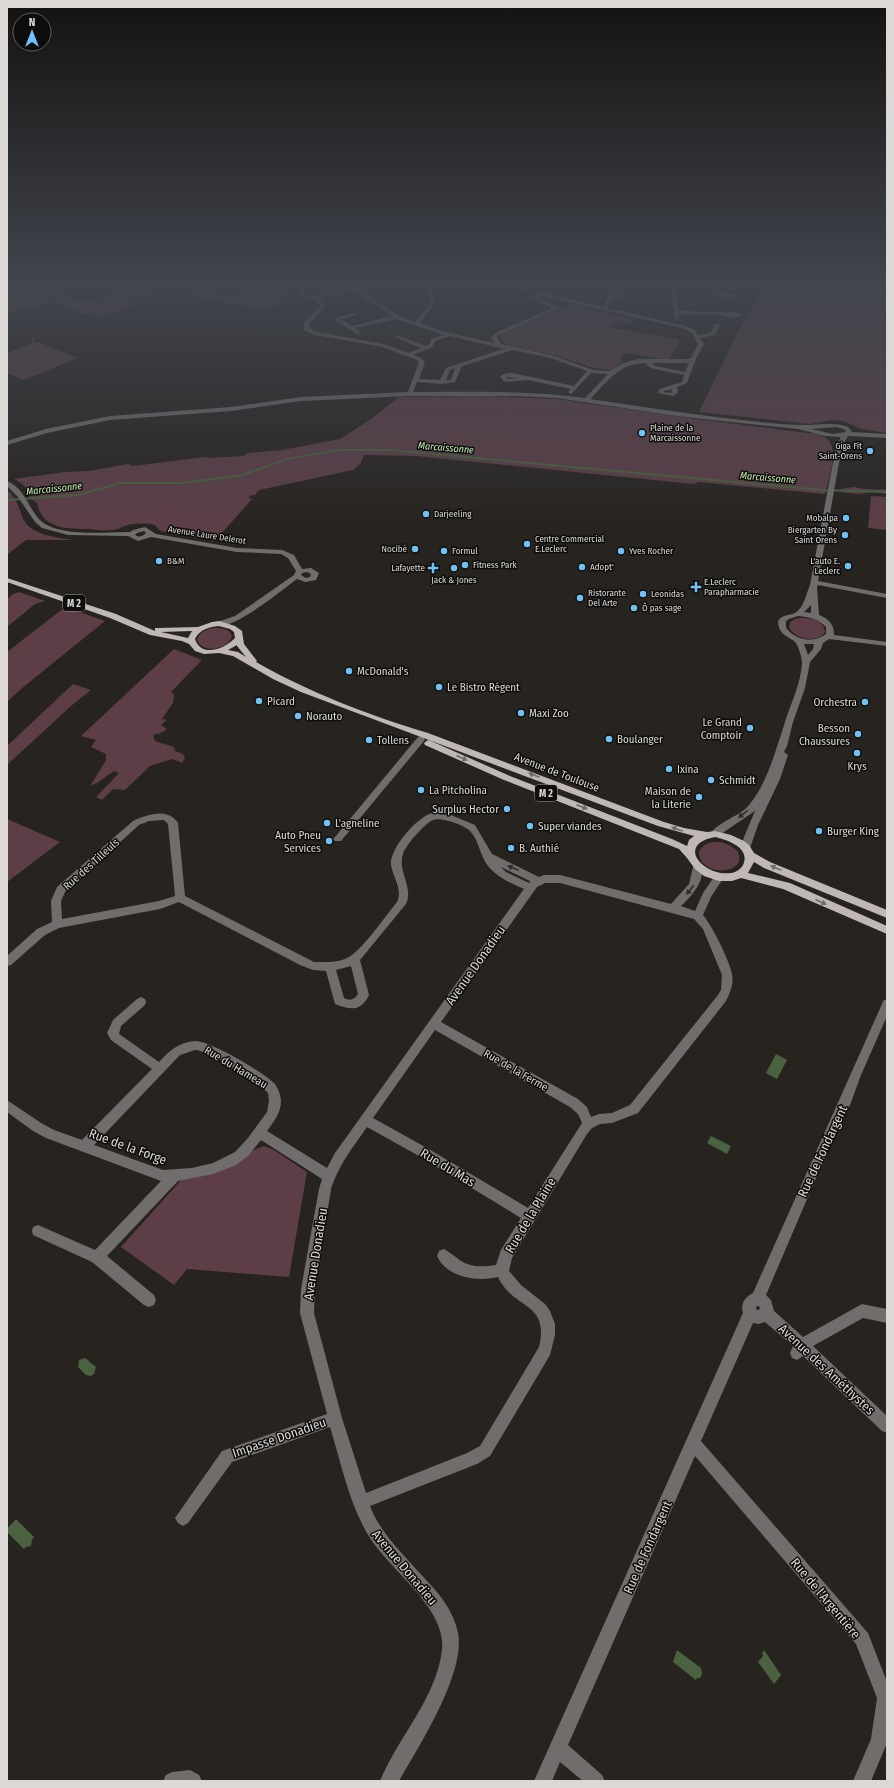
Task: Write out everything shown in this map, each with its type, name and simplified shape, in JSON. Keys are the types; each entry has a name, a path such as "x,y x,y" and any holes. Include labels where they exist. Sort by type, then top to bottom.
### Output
{"main road":[{"name":"M 2","path":"7,580 113,616 160,635 184,639 191,642"},
{"path":"220,624 231,626 238,635 234,645 219,651 202,651 195,648 191,642 192,635 199,629 208,625 220,624"},
{"name":"M 2","path":"141,627 163,630 199,629"},
{"name":"M 2","path":"238,635 244,650 255,664"},
{"name":"M 2","path":"219,651 235,654 255,664"},
{"name":"Avenue de Toulouse","path":"255,664 287,683 402,728 661,824 683,831 705,835"},
{"name":"Avenue de Toulouse","path":"402,728 421,740 506,778 668,840 682,847 690,855"},
{"path":"748,852 750,862 746,869 740,874 730,877 719,877 707,873 697,866 690,855 690,848 693,843 705,835 715,834 730,837 742,844 748,852 767,865 887,914"},
{"path":"740,874 786,886 887,930"}],"street":[{"path":"410,394 420,366"},
{"path":"442,382 448,369 457,366"},
{"path":"415,380 442,382 453,381 459,366"},
{"path":"581,366 589,371 610,375"},
{"path":"587,399 610,375 622,366"},
{"path":"652,366 686,374"},
{"path":"674,387 684,383 687,378 686,374 690,366"},
{"path":"568,397 589,371"},
{"path":"528,378 575,388"},
{"path":"7,443 46,431 110,418 231,409 301,399 402,394 523,394 568,397 676,414 798,427 827,432 847,432 887,436"},
{"path":"827,432 836,425 847,432"},
{"path":"827,432 839,446"},
{"path":"798,614 807,605 814,583 833,486 839,446 847,432"},
{"name":"Avenue Laure Delerot","path":"7,483 18,490 39,523 56,530 73,533 131,534 141,529 149,531 150,534 237,550 282,552 291,557 299,576"},
{"path":"220,624 238,618 299,576"},
{"path":"238,635 243,621 299,576"},
{"path":"814,583 887,596"},
{"path":"814,583 815,617"},
{"path":"798,614 815,617 824,621 830,627 887,644 828,637 819,641 808,642 798,640 786,633 781,624 786,617 798,614"},
{"path":"828,637 831,632 830,627"},
{"path":"715,834 752,808 763,791 783,746 789,722 801,688 806,662 798,640"},
{"path":"806,662 817,649 819,641"},
{"path":"338,839 421,740"},
{"path":"748,852 750,833 778,776 785,751 783,746"},
{"path":"7,962 41,932 57,924 160,905 180,898 313,966 330,967 355,960 401,904 404,892 396,858 401,846 427,819 432,816 442,815 472,827 476,832 491,863 499,872 534,884 552,878 560,879 673,908 698,916 707,927 727,975 728,983 724,994 634,1109 626,1114 588,1124"},
{"name":"Rue des Tilleuls","path":"57,924 56,901 61,890 136,824 148,818 166,817 173,823 180,898"},
{"path":"673,908 693,888 697,874 697,866"},
{"path":"698,916 707,896 719,877"},
{"name":"Avenue Donadieu","path":"389,1781 414,1737 449,1664 451,1650 450,1634 445,1618 436,1601 375,1533 365,1515 335,1418 307,1313 308,1289 329,1176 334,1165 534,884"},
{"path":"330,967 339,1001 349,1005 359,1002 364,995 355,960"},
{"path":"141,1002 117,1023 113,1033 115,1037 159,1068"},
{"name":"Rue de Fondargent","path":"543,1781 693,1442 758,1313 748,1306 749,1302 758,1298 823,1147 844,1105 855,1075 887,1004"},
{"name":"Rue de la Ferme","path":"434,1024 574,1103 583,1112 588,1124"},
{"name":"Rue du Hameau","path":"84,1146 159,1068 176,1052 190,1046 204,1046 266,1084 274,1094 275,1107 272,1115 258,1132"},
{"name":"Rue de la Forge","path":"7,1105 37,1127 50,1134 163,1176 174,1176 225,1165 240,1155 258,1132"},
{"name":"Rue du Mas","path":"365,1120 423,1152 529,1216"},
{"name":"Rue de la Plaine","path":"502,1270 506,1255 588,1124"},
{"path":"258,1132 329,1176"},
{"path":"97,1257 174,1176"},
{"path":"38,1231 97,1257 149,1300"},
{"path":"360,1502 472,1459 485,1451 544,1350 548,1334 547,1319 543,1311 513,1288 502,1270 482,1274 468,1272 454,1265 444,1256"},
{"path":"799,1349 862,1311 887,1316"},
{"name":"Avenue des Améthystes","path":"758,1313 887,1426"},
{"name":"Impasse Donadieu","path":"183,1518 227,1456 335,1418"},
{"name":"Rue de l'Argentière","path":"693,1442 862,1639 885,1698 880,1740 862,1781"},
{"path":"558,1748 596,1781"},
{"path":"172,1781 190,1779 193,1781"}],"shaded area":[{"path":"7,366 57,366 23,380 7,373"},
{"path":"588,366 615,366 611,370"},
{"path":"721,366 887,366 887,433 861,429 843,421 833,420 810,424 699,412"},
{"path":"486,396 556,399 696,419 818,434 825,437 832,446 832,467 825,494 699,482 694,484 417,456 364,455 361,463 353,470 259,490 255,495 251,495 248,498 252,499 215,541 164,532 159,530 155,525 148,524 132,524 116,530 72,529 57,526 44,518 37,503 30,498 26,488 14,479 65,472 89,471 128,464 133,466 205,457 243,456 248,453 282,450 340,439 371,419 399,397"},
{"path":"854,487 887,489 887,494 873,492 859,494 840,492 840,489"},
{"path":"7,490 14,498 22,516 31,528 37,532 51,536 74,540 26,540 7,555"},
{"path":"871,496 887,497 887,530 868,528"},
{"path":"19,592 45,601 35,604 7,627 7,599 13,594"},
{"path":"65,607 105,621 7,702 7,652"},
{"path":"800,618 816,620 822,625 825,632 822,636 812,639 796,635 789,627 793,620"},
{"path":"214,628 222,628 227,630 232,636 230,641 221,647 209,649 200,644 197,640 201,633"},
{"path":"174,649 202,660 171,692 174,694 173,703 162,719 167,720 161,725 167,729 161,733 153,735 155,741 174,747 175,751 183,754 185,758 182,763 172,759 150,766 125,790 113,789 102,800 96,797 119,773 114,771 90,786 106,760 106,754 91,747 96,740 81,736"},
{"path":"73,684 91,690 71,706 7,765 7,746"},
{"path":"7,819 60,842 7,882"},
{"path":"719,842 731,846 738,852 738,864 733,868 727,870 714,870 704,864 700,858 699,852 705,845"},
{"path":"776,1054 787,1060 777,1079 766,1073"},
{"path":"711,1136 731,1146 727,1154 707,1143"},
{"path":"264,1146 274,1150 307,1172 289,1277 187,1269 174,1285 121,1247 182,1179"},
{"path":"85,1358 96,1367 94,1374 91,1376 86,1375 78,1367 79,1360"},
{"path":"16,1519 34,1537 31,1546 24,1549 7,1532 7,1529"},
{"path":"677,1650 701,1668 702,1674 700,1678 697,1678 696,1680 673,1662"},
{"path":"764,1650 781,1675 774,1684 758,1662 763,1656 762,1653"}],"waterway":[{"name":"Marcaissonne","path":"7,500 78,495 121,483 181,483 239,476 291,458 339,450 390,450 822,490 887,492"}],"place":[{"name":"Plaine de la Marcaissonne","path":"642,433"},
{"name":"Giga Fit Saint-Orens","path":"870,451"},
{"name":"Darjeeling","path":"426,514"},
{"name":"Mobalpa","path":"846,518"},
{"name":"Biergarten By Saint Orens","path":"845,535"},
{"name":"Centre Commercial E.Leclerc","path":"527,544"},
{"name":"Nocibé","path":"415,549"},
{"name":"Formul","path":"444,551"},
{"name":"Yves Rocher","path":"621,551"},
{"name":"B&M","path":"159,561"},
{"name":"Fitness Park","path":"465,565"},
{"name":"L'auto E. Leclerc","path":"848,566"},
{"name":"Adopt'","path":"582,567"},
{"name":"Lafayette","path":"433,568"},
{"name":"Jack & Jones","path":"454,568"},
{"name":"E.Leclerc Parapharmacie","path":"696,587"},
{"name":"Leonidas","path":"643,594"},
{"name":"Ristorante Del Arte","path":"580,598"},
{"name":"Ô pas sage","path":"634,608"},
{"name":"McDonald's","path":"349,671"},
{"name":"Le Bistro Régent","path":"439,687"},
{"name":"Picard","path":"259,701"},
{"name":"Orchestra","path":"865,702"},
{"name":"Maxi Zoo","path":"521,713"},
{"name":"Norauto","path":"298,716"},
{"name":"Le Grand Comptoir","path":"750,728"},
{"name":"Besson Chaussures","path":"858,734"},
{"name":"Boulanger","path":"609,739"},
{"name":"Tollens","path":"369,740"},
{"name":"Krys","path":"857,753"},
{"name":"Ixina","path":"669,769"},
{"name":"Schmidt","path":"711,780"},
{"name":"La Pitcholina","path":"421,790"},
{"name":"Maison de la Literie","path":"699,797"},
{"name":"Surplus Hector","path":"507,809"},
{"name":"L'agneline","path":"327,823"},
{"name":"Super viandes","path":"530,826"},
{"name":"Burger King","path":"819,831"},
{"name":"Auto Pneu Services","path":"329,841"},
{"name":"B. Authié","path":"511,848"}]}
